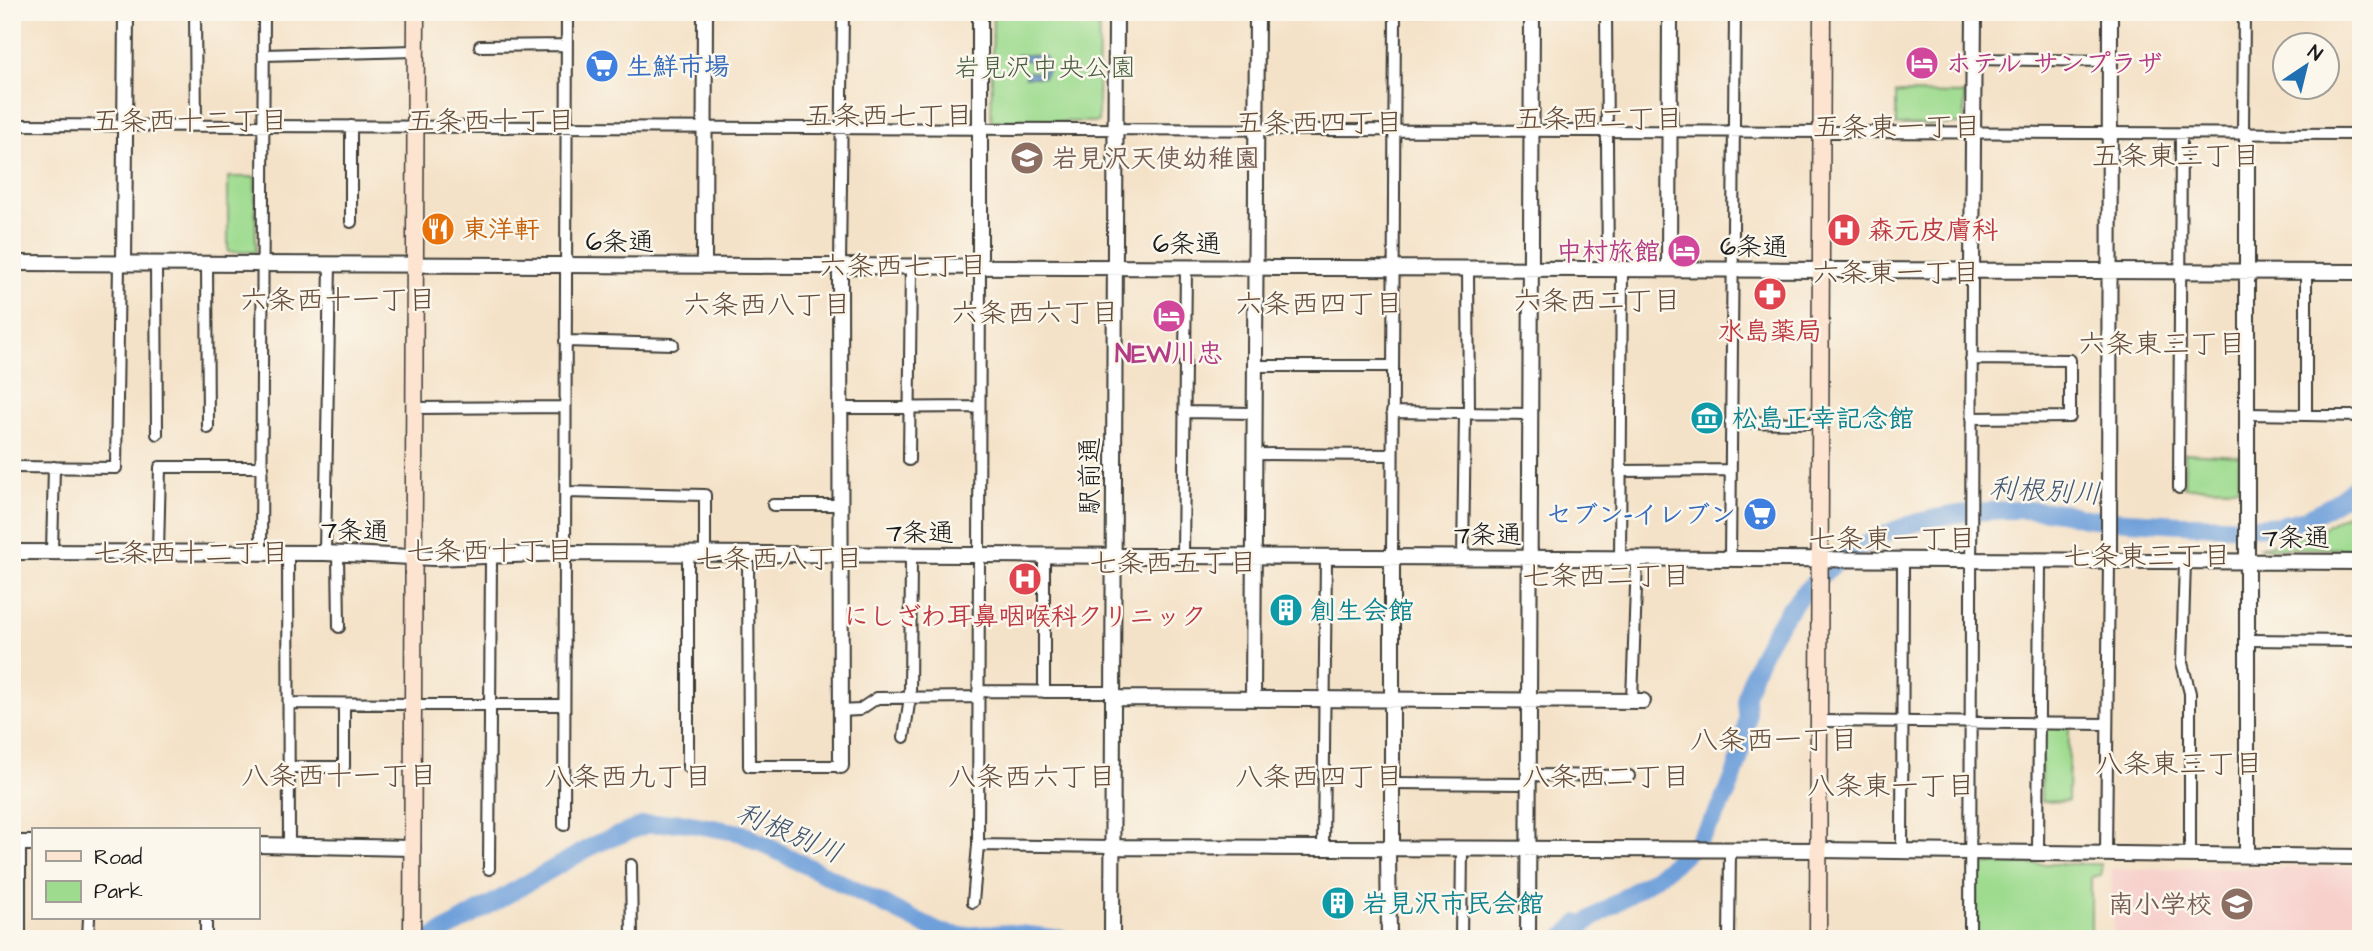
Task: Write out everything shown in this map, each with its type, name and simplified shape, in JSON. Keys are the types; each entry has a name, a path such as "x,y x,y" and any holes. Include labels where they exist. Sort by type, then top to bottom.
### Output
{"main road":[{"path":"412,932 416,12"},
{"path":"1818,939 1822,12"}],"street":[{"path":"12,467 116,468 126,126 126,12"},
{"path":"195,12 196,125"},
{"path":"261,554 264,12"},
{"path":"564,825 567,12"},
{"path":"704,266 705,12"},
{"path":"748,555 749,766 841,766 840,266 843,12"},
{"path":"973,902 978,845 980,12"},
{"name":"駅前通","path":"1112,939 1116,12"},
{"path":"1253,698 1257,12"},
{"path":"1389,939 1395,12"},
{"path":"1528,939 1532,12"},
{"path":"1606,12 1605,131 1615,270 1620,559"},
{"path":"1669,269 1670,12"},
{"path":"1730,559 1735,12"},
{"path":"1970,939 1974,12"},
{"path":"2106,855 2110,12"},
{"path":"2244,12 2247,856"},
{"path":"480,46 566,45"},
{"path":"264,55 415,51"},
{"path":"1973,59 2110,61"},
{"path":"12,125 2361,134"},
{"path":"351,126 351,222"},
{"path":"2179,488 2181,134"},
{"name":"6条通","path":"12,262 2361,272"},
{"path":"156,263 157,434"},
{"path":"207,263 208,428"},
{"path":"330,264 331,554 339,626"},
{"path":"909,460 911,267"},
{"path":"1183,557 1186,267"},
{"path":"1463,559 1468,269"},
{"path":"2306,272 2306,415"},
{"path":"565,341 673,344"},
{"path":"1971,359 2070,360 2070,417 1972,418"},
{"path":"1255,366 1392,366"},
{"path":"415,408 565,407"},
{"path":"841,408 979,407"},
{"path":"1184,412 1254,413"},
{"path":"1392,412 1529,414"},
{"path":"2247,414 2361,416"},
{"path":"1730,422 1821,423"},
{"path":"1254,454 1391,455"},
{"path":"52,552 54,467"},
{"path":"158,552 160,467 263,467"},
{"path":"1620,471 1730,470"},
{"path":"565,492 705,495 705,554"},
{"path":"773,505 840,505"},
{"name":"7条通","path":"12,552 288,553 491,558 565,553 1463,559 1730,559 1819,556 1900,561 2361,562"},
{"path":"288,553 289,846"},
{"path":"688,554 688,767"},
{"path":"904,737 910,697 911,556"},
{"path":"1044,557 1044,692"},
{"path":"489,869 491,558"},
{"path":"1324,848 1326,558"},
{"path":"841,711 859,710 877,698 1044,692 1253,698 1638,700 1637,559"},
{"path":"1900,561 1904,722 1902,851"},
{"path":"2038,855 2039,561"},
{"path":"2185,561 2182,663 2190,693 2190,855"},
{"path":"2247,640 2361,641"},
{"path":"289,703 564,705"},
{"path":"290,767 344,767 344,704"},
{"path":"1819,721 2107,724"},
{"path":"1391,783 1629,776"},
{"path":"20,939 22,843"},
{"path":"259,845 413,848"},
{"path":"978,845 1971,851 2038,855 2361,857"},
{"path":"1461,939 1462,848"},
{"path":"1729,939 1730,850"},
{"path":"631,865 632,939"},
{"path":"88,939 89,920"},
{"path":"206,920 206,939"}],"shaded area":[{"name":"南小学校","path":"2361,867 2361,939 2114,939 2111,869"}],"green space":[{"name":"岩見沢中央公園","path":"993,12 1099,13 1098,122 991,121"},
{"path":"1896,93 1965,94 1964,124 1896,125"},
{"path":"228,177 255,177 256,252 228,252"},
{"path":"2185,453 2239,456 2239,488 2184,487"},
{"path":"2361,505 2361,549 2258,548 2316,532"},
{"path":"2041,726 2069,727 2068,801 2041,802"},
{"path":"1975,864 2101,864 2101,875 2091,877 2091,939 1975,939"}],"water":[{"path":"1016,55 1044,56 1048,69 1043,77 1025,77 1025,72 1042,73 1044,62 1016,59"}],"waterway":[{"name":"利根別川","path":"1562,939 1579,923 1585,924 1664,871 1693,846 1705,831 1714,819 1734,777 1745,733 1746,695 1770,639 1785,615 1823,574 1869,542 1895,530 1933,519 2012,510 2052,511 2093,519 2199,525 2255,527 2283,524 2323,510 2361,481"},
{"name":"利根別川","path":"430,939 596,844 645,825 680,822 741,833 939,932 961,936 1010,933 1063,939"}],"place":[{"name":"ホテル サンプラザ","path":"1922,63"},
{"name":"生鮮市場","path":"602,66"},
{"name":"岩見沢天使幼稚園","path":"1027,158"},
{"name":"東洋軒","path":"438,229"},
{"name":"森元皮膚科","path":"1844,230"},
{"name":"中村旅館","path":"1684,251"},
{"name":"水島薬局","path":"1770,294"},
{"name":"NEW川忠","path":"1169,316"},
{"name":"松島正幸記念館","path":"1707,418"},
{"name":"セブン-イレブン","path":"1760,514"},
{"name":"にしざわ耳鼻咽喉科クリニック","path":"1025,579"},
{"name":"創生会館","path":"1286,610"},
{"name":"岩見沢市民会館","path":"1338,903"},
{"name":"南小学校","path":"2237,904"}],"district":[{"name":"五条西七丁目","path":"889,115"},
{"name":"五条西二丁目","path":"1599,118"},
{"name":"五条西十二丁目","path":"190,120"},
{"name":"五条西十丁目","path":"491,120"},
{"name":"五条西四丁目","path":"1319,122"},
{"name":"五条東一丁目","path":"1897,126"},
{"name":"五条東三丁目","path":"2176,155"},
{"name":"六条西七丁目","path":"903,265"},
{"name":"六条東一丁目","path":"1896,272"},
{"name":"六条西十一丁目","path":"338,299"},
{"name":"六条西二丁目","path":"1597,300"},
{"name":"六条西四丁目","path":"1319,303"},
{"name":"六条西八丁目","path":"767,304"},
{"name":"六条西六丁目","path":"1035,312"},
{"name":"六条東三丁目","path":"2162,343"},
{"name":"七条東一丁目","path":"1892,538"},
{"name":"七条西十丁目","path":"490,550"},
{"name":"七条西十二丁目","path":"191,552"},
{"name":"七条東三丁目","path":"2147,555"},
{"name":"七条西八丁目","path":"779,558"},
{"name":"七条西五丁目","path":"1173,562"},
{"name":"七条西二丁目","path":"1606,575"},
{"name":"八条西一丁目","path":"1774,739"},
{"name":"八条東三丁目","path":"2179,763"},
{"name":"八条西十一丁目","path":"339,775"},
{"name":"八条西九丁目","path":"628,776"},
{"name":"八条西六丁目","path":"1032,776"},
{"name":"八条西四丁目","path":"1319,776"},
{"name":"八条西二丁目","path":"1606,776"},
{"name":"八条東一丁目","path":"1891,785"}]}
